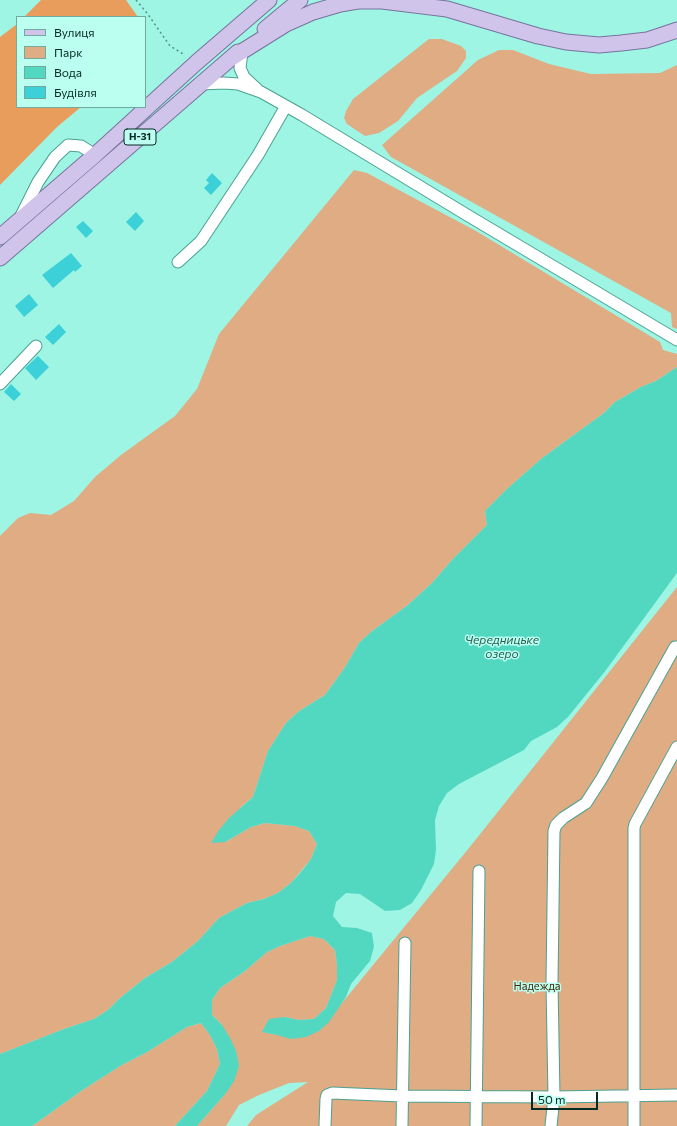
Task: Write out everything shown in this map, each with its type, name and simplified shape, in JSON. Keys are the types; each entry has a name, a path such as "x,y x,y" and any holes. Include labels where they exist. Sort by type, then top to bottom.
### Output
{"main road":[{"name":"Н-31","path":"0,258 300,0"},
{"path":"431,0 447,9"},
{"name":"Н-31","path":"0,237 95,156 197,62 268,1"},
{"path":"236,55 286,24 313,12 340,4 358,1 382,1 447,9 538,36 566,42 621,44 647,40 677,30"}],"street":[{"path":"236,55 244,77 260,92"},
{"path":"201,84 238,84 260,92 286,106 677,340"},
{"path":"178,262 201,241 258,155 286,106"},
{"path":"18,222 38,182 55,157 68,145 81,146 95,156"},
{"path":"0,384 36,346"},
{"path":"551,1126 554,1097 552,983 554,831 556,825 563,818 586,803 602,778 675,647 677,647"},
{"path":"634,1126 634,828 677,747"},
{"path":"476,1126 479,871"},
{"path":"402,1126 404,943"},
{"path":"325,1126 326,1099 327,1095 332,1093 402,1096 554,1097 634,1094 677,1095"}],"path":[{"path":"136,0 148,13 170,46 197,62"}],"green space":[{"path":"429,39 442,39 461,46 466,51 466,58 457,71 417,98 398,121 379,133 365,136 347,124 344,118 353,99"},
{"path":"499,50 513,50 549,64 591,74 660,73 677,65 677,329 672,327 671,313 391,157 382,145 478,60"},
{"path":"354,170 367,173 476,231 660,342 663,350 677,354 677,367 656,381 641,387 615,402 604,413 541,459 506,490 485,511 487,525 453,559 432,583 408,605 371,632 359,643 344,669 325,695 298,712 286,723 268,751 253,797 241,807 225,842 251,827 265,823 295,826 309,831 317,844 311,859 291,883 278,893 264,899 247,903 219,918 198,941 172,962 145,978 108,1010 94,1019 0,1054 0,536 18,518 30,513 51,515 74,501 95,477 121,455 175,416 197,389 219,334"},
{"name":"Надежда","path":"677,587 677,1126 247,1126 256,1115 308,1082 289,1083 239,1105 226,1126 197,1126 226,1093 222,1025 212,1015 212,1000 220,988 245,971 267,952 310,936 324,939 335,950 337,965 337,980 326,1008 314,1019 299,1020 284,1017 263,1032 277,1035 319,1031 469,848"},
{"path":"201,1023 210,1035 217,1049 220,1064 207,1091 175,1126 32,1126 81,1091 120,1066 147,1052 187,1027"}],"shaded area":[{"path":"41,0 126,0 137,16 25,16"},
{"path":"16,25 16,108 80,108 57,127 0,185 0,37"}],"water":[{"name":"Чередницьке озеро","path":"677,367 677,573 606,670 568,717 557,727 531,741 524,750 459,784 447,793 439,806 435,820 436,850 434,864 421,890 412,903 400,910 385,911 360,894 346,893 336,902 333,916 342,927 357,928 372,933 374,947 370,961 351,984 346,997 329,1022 319,1031 306,1037 291,1039 262,1032 269,1019 284,1017 299,1020 314,1019 326,1008 337,980 335,950 324,939 310,936 267,952 245,971 220,988 212,1000 212,1015 222,1025 230,1038 236,1051 239,1066 234,1081 226,1093 197,1126 175,1126 207,1091 220,1064 217,1049 210,1035 201,1023 187,1027 147,1052 120,1066 81,1091 32,1126 0,1126 0,1054 94,1019 108,1010 145,978 172,962 198,941 219,918 247,903 264,899 278,893 291,883 301,872 311,859 317,844 309,831 295,826 265,823 251,827 225,842 211,843 229,818 253,797 268,751 286,723 298,712 325,695 344,669 359,643 371,632 408,605 432,583 453,559 487,525 485,511 506,490 541,459 604,413 615,402 641,387 656,381"}],"building":[{"path":"212,173 222,183 211,195 204,188 209,183 206,180"},
{"path":"136,212 144,221 135,231 126,222"},
{"path":"83,221 93,231 86,238 76,227"},
{"path":"71,253 82,266 75,272 74,270 53,288 42,275"},
{"path":"29,294 38,305 24,317 15,306"},
{"path":"59,324 66,332 53,345 45,337"},
{"path":"38,356 49,367 36,380 25,368"},
{"path":"11,384 21,394 14,401 4,392"}]}
